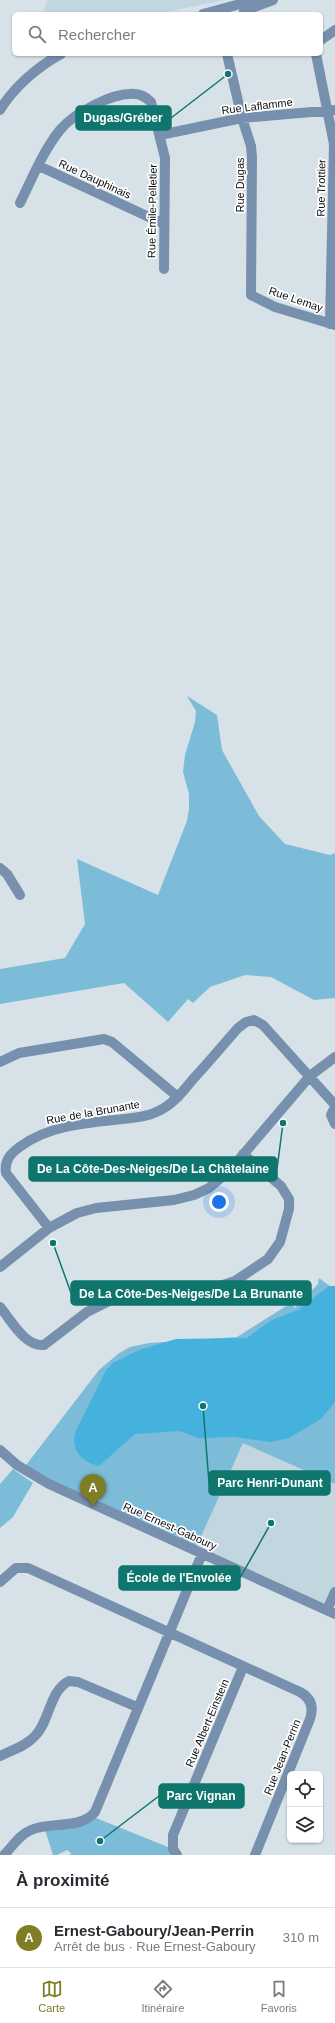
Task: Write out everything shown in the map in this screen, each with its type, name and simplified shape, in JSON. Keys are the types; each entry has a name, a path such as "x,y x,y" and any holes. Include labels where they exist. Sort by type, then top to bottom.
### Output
{"street":[{"path":"217,12 255,0"},
{"path":"238,12 272,0"},
{"path":"323,39 335,30"},
{"path":"0,110 16,89 27,78 58,56"},
{"name":"Rue Dugas","path":"227,56 242,118 251,146 251,295"},
{"name":"Rue Trottier","path":"317,56 331,110 334,144 332,324"},
{"name":"Rue Émile-Pelletier","path":"20,203 60,130 78,115 99,103 116,96 135,94 144,96 151,102 165,158 164,269"},
{"name":"Rue Laflamme","path":"160,135 242,118 331,110"},
{"name":"Rue Dauphinais","path":"39,166 164,224"},
{"name":"Rue Lemay","path":"251,295 275,306 332,324"},
{"path":"0,868 7,874 20,895"},
{"name":"Rue de la Brunante","path":"49,1228 6,1173 6,1162 11,1154 31,1138 44,1132 151,1114 165,1108 178,1097 241,1025 250,1021 258,1022 263,1025 310,1076 335,1106"},
{"path":"0,1062 19,1053 104,1039 112,1042 178,1097"},
{"path":"0,1267 49,1228 69,1216 86,1210 164,1202 194,1195 215,1183 243,1154 310,1076 335,1057"},
{"path":"335,1106 331,1114 335,1124"},
{"path":"0,1307 28,1341 38,1346 44,1345 87,1312 113,1298 132,1294 220,1286 234,1281 263,1264 279,1246 289,1209 289,1199 281,1186 243,1154"},
{"name":"Rue Ernest-Gaboury","path":"0,1450 17,1465 36,1478 331,1612"},
{"path":"4,1855 17,1840 32,1830 82,1821 91,1816 98,1806 137,1707 202,1554"},
{"name":"Rue Jean-Perrin","path":"0,1582 16,1568 28,1568 170,1632 309,1698 312,1708 310,1719 254,1855"},
{"path":"331,1612 335,1592"},
{"name":"Rue Albert-Einstein","path":"177,1855 173,1849 173,1835 244,1667"},
{"path":"0,1756 25,1744 35,1737 42,1727 58,1690 69,1681 78,1682 137,1707"}],"shaded area":[{"path":"48,0 224,0 167,12 43,12"},
{"path":"187,696 217,715 222,750 259,816 285,844 330,855 335,853 335,998 314,1000 271,977 245,975 210,987 193,1003 188,999 168,1022 124,983 0,1004 0,969 65,958 85,924 77,859 158,895 187,821 189,809 189,794 183,772 185,755 195,722 196,711"},
{"path":"319,1278 335,1290 335,1484 243,1443 195,1550 23,1469 99,1370 118,1354 130,1347 149,1343 237,1337 291,1303 295,1308 318,1284"},
{"path":"329,1286 335,1286 335,1402 321,1419 289,1438 271,1442 234,1437 198,1438 180,1431 135,1434 99,1466 88,1462 79,1455 75,1445 75,1433 106,1370 113,1363 139,1350 176,1339 247,1338 272,1320 298,1310"},
{"path":"243,1442 335,1484 335,1592 327,1610 195,1550"},
{"path":"13,1469 33,1483 13,1517 0,1528 0,1484"},
{"path":"91,1816 173,1849 177,1855 70,1855 71,1853 67,1850 57,1855 53,1855 44,1827"}],"place":[{"name":"Dugas/Gréber","path":"228,74"},
{"name":"De La Côte-Des-Neiges/De La Châtelaine","path":"283,1123"},
{"name":"De La Côte-Des-Neiges/De La Brunante","path":"53,1243"},
{"name":"Parc Henri-Dunant","path":"203,1406"},
{"name":"Ernest-Gaboury/Jean-Perrin","path":"93,1507"},
{"name":"École de l'Envolée","path":"271,1523"},
{"name":"Parc Vignan","path":"100,1841"}]}
